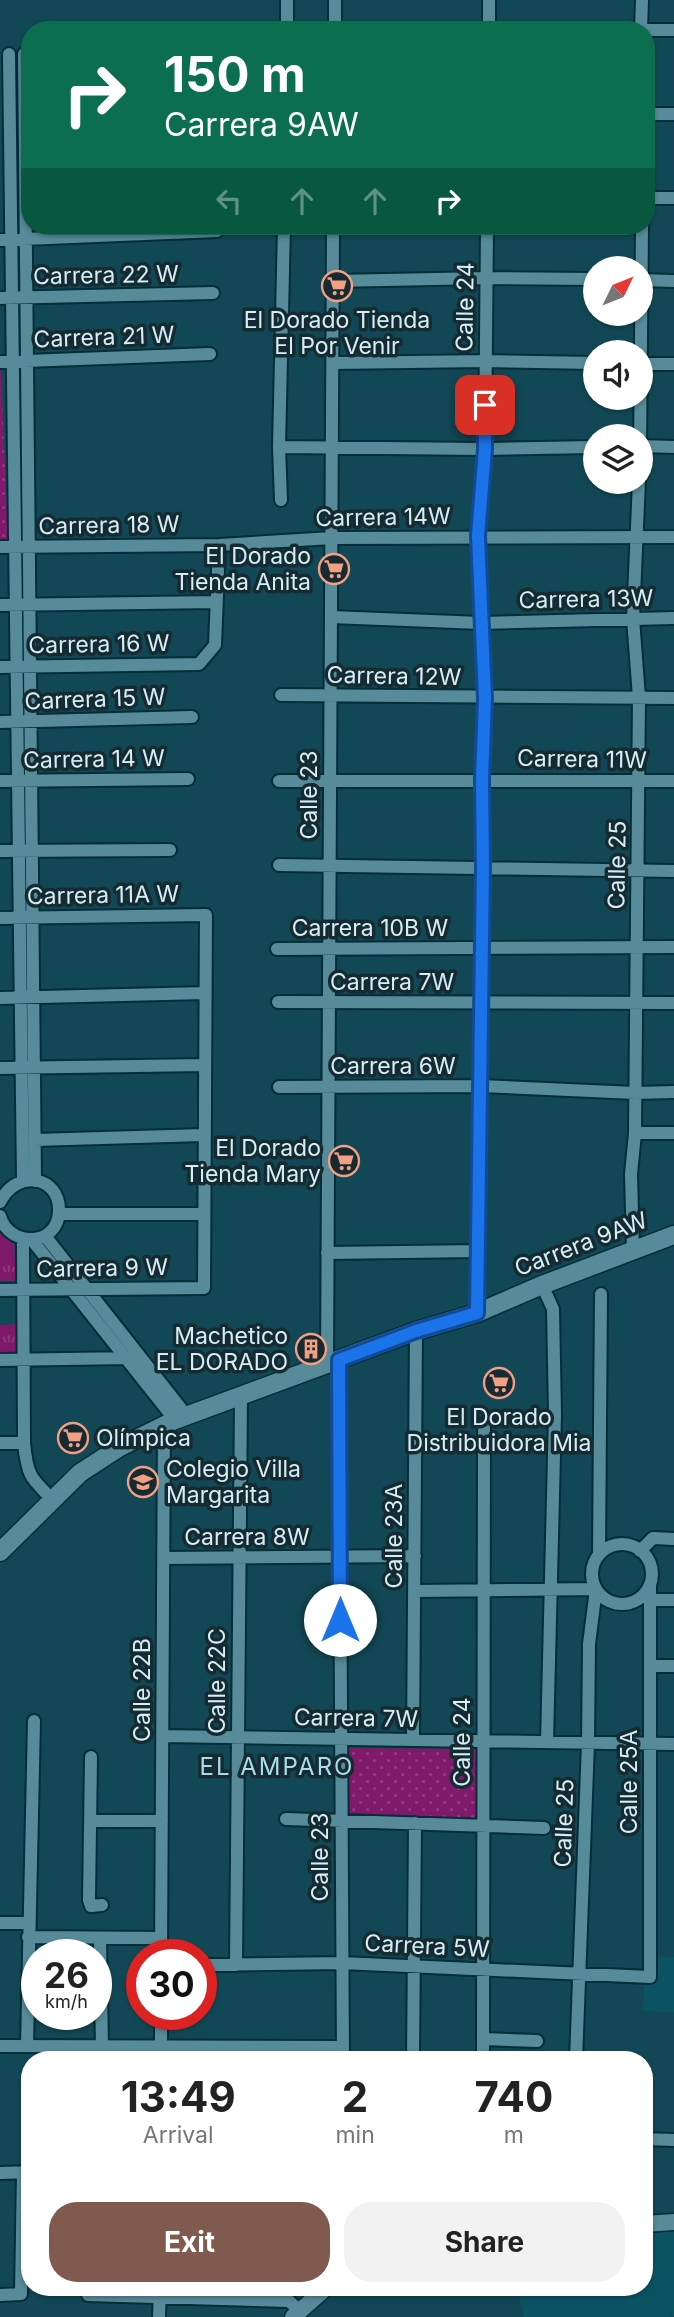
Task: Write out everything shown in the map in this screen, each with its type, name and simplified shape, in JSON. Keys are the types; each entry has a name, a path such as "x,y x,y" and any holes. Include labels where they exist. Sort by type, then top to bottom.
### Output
{"main road":[{"name":"Carrera 9AW","path":"2,1546 80,1473 120,1447 175,1420 416,1331 477,1313 541,1285 674,1236"}],"street":[{"path":"287,0 287,21"},
{"path":"335,0 335,21"},
{"path":"489,0 489,21"},
{"path":"642,0 643,21"},
{"path":"655,30 674,30"},
{"path":"4,54 6,362 13,421 17,667 24,722 29,1181"},
{"path":"655,114 674,114"},
{"path":"655,198 674,198"},
{"path":"24,722 30,666 26,235"},
{"path":"6,240 132,235"},
{"path":"281,500 279,447 284,235"},
{"name":"Calle 23","path":"334,235 327,1253 340,1558 343,2051"},
{"name":"Calle 24","path":"477,1313 485,698 478,536 485,449 487,235"},
{"path":"641,256 642,235"},
{"path":"333,281 583,279"},
{"path":"653,280 674,281"},
{"name":"Carrera 22 W","path":"6,298 213,293"},
{"name":"Carrera 21 W","path":"6,362 210,354"},
{"path":"333,363 583,363"},
{"path":"653,364 674,364"},
{"path":"13,421 28,421"},
{"path":"653,446 674,447"},
{"path":"279,447 583,447"},
{"path":"14,476 29,477"},
{"name":"Calle 25","path":"633,1250 631,1174 635,1132 639,697 633,619 639,494"},
{"name":"Carrera 14W","path":"219,545 332,538 674,537"},
{"path":"0,605 216,602 219,545"},
{"name":"Carrera 18 W","path":"0,547 219,545"},
{"name":"Carrera 16 W","path":"0,667 200,664 215,645 216,602"},
{"name":"Carrera 13W","path":"331,617 481,623 674,618"},
{"name":"Carrera 12W","path":"281,695 674,698"},
{"name":"Carrera 15 W","path":"0,722 192,717"},
{"name":"Carrera 14 W","path":"0,781 188,779"},
{"name":"Carrera 11W","path":"279,781 674,781"},
{"path":"0,851 170,850"},
{"path":"279,865 674,871"},
{"name":"Carrera 11A W","path":"0,918 206,915 205,993"},
{"name":"Carrera 10B W","path":"277,949 674,947"},
{"path":"0,998 205,993 204,1214 59,1214"},
{"name":"Carrera 7W","path":"278,1002 674,1003"},
{"path":"0,1068 205,1065"},
{"path":"28,1068 35,1140 29,1181"},
{"name":"Carrera 6W","path":"279,1087 480,1087 674,1093"},
{"path":"635,1132 674,1133"},
{"path":"35,1140 204,1136"},
{"path":"2,1192 14,1184 29,1181 46,1185 54,1193 59,1214 54,1227 45,1236 27,1240"},
{"name":"Carrera 9 W","path":"0,1290 204,1288 204,1214"},
{"path":"0,1218 13,1235 27,1240 71,1290 175,1420"},
{"path":"45,1236 141,1358 175,1420"},
{"path":"27,1240 23,1290 26,1469 52,1499"},
{"path":"327,1253 478,1251"},
{"path":"541,1285 553,1309 555,1415 547,1742"},
{"path":"600,1554 601,1294"},
{"name":"Calle 23A","path":"413,1740 416,1331"},
{"path":"0,1360 141,1358"},
{"name":"Calle 22C","path":"236,1965 241,1397"},
{"name":"Calle 22B","path":"162,1938 164,1558 175,1420"},
{"name":"Calle 24","path":"483,2051 484,1424"},
{"path":"0,1443 24,1443"},
{"path":"640,1550 653,1538 674,1539"},
{"path":"650,1593 652,1574 649,1561 640,1550 619,1544 608,1547 600,1554 592,1571 596,1589 605,1599 617,1604 630,1604 650,1593 674,1600"},
{"name":"Carrera 8W","path":"164,1558 415,1556"},
{"path":"414,1591 596,1589"},
{"name":"Calle 25","path":"576,2051 588,1743 589,1644 596,1589"},
{"name":"Calle 25A","path":"650,1593 650,1977"},
{"path":"650,1666 674,1666"},
{"path":"27,2046 27,1937 34,1721"},
{"name":"Carrera 7W","path":"163,1736 674,1744"},
{"path":"91,1757 89,1900 91,1906 102,1905"},
{"path":"286,1819 544,1828"},
{"path":"91,1821 162,1821"},
{"path":"413,2051 415,1824"},
{"path":"0,1923 28,1923"},
{"path":"27,1937 162,1938"},
{"path":"100,1938 102,2046"},
{"name":"Carrera 5W","path":"217,1965 342,1963 650,1977"},
{"path":"161,2030 161,2051"},
{"path":"483,2039 537,2040"},
{"path":"0,2046 27,2046 58,2051"},
{"path":"79,2051 102,2046 144,2051"},
{"path":"653,2139 674,2140"},
{"path":"0,2173 21,2172"},
{"path":"653,2223 674,2221"},
{"path":"0,2295 21,2294"},
{"path":"159,2317 160,2296"},
{"path":"217,2296 289,2301 297,2314 313,2296"}],"shaded area":[{"path":"655,1956 674,1957 674,2012 643,2011 644,1982 652,1983 656,1978"},
{"path":"674,2228 674,2315 524,2317 518,2296 653,2296 653,2230"}],"green space":[{"path":"1,371 8,542 0,542"},
{"path":"0,1231 14,1243 16,1281 0,1281"},
{"path":"19,1324 20,1354 0,1355 0,1325"},
{"path":"349,1748 479,1749 479,1820 349,1818"}],"place":[{"name":"El Dorado Tienda El Por Venir","path":"337,286"},
{"name":"El Dorado Tienda Anita","path":"334,569"},
{"name":"El Dorado Tienda Mary","path":"344,1161"},
{"name":"Machetico EL DORADO","path":"311,1349"},
{"name":"El Dorado Distribuidora Mia","path":"499,1383"},
{"name":"Olímpica","path":"73,1438"},
{"name":"Colegio Villa Margarita","path":"143,1482"}],"district":[{"name":"EL AMPARO","path":"277,1767"}],"route":[{"path":"340,1620 339,1360 416,1331 477,1313 485,698 478,536 485,449 485,405"}]}
